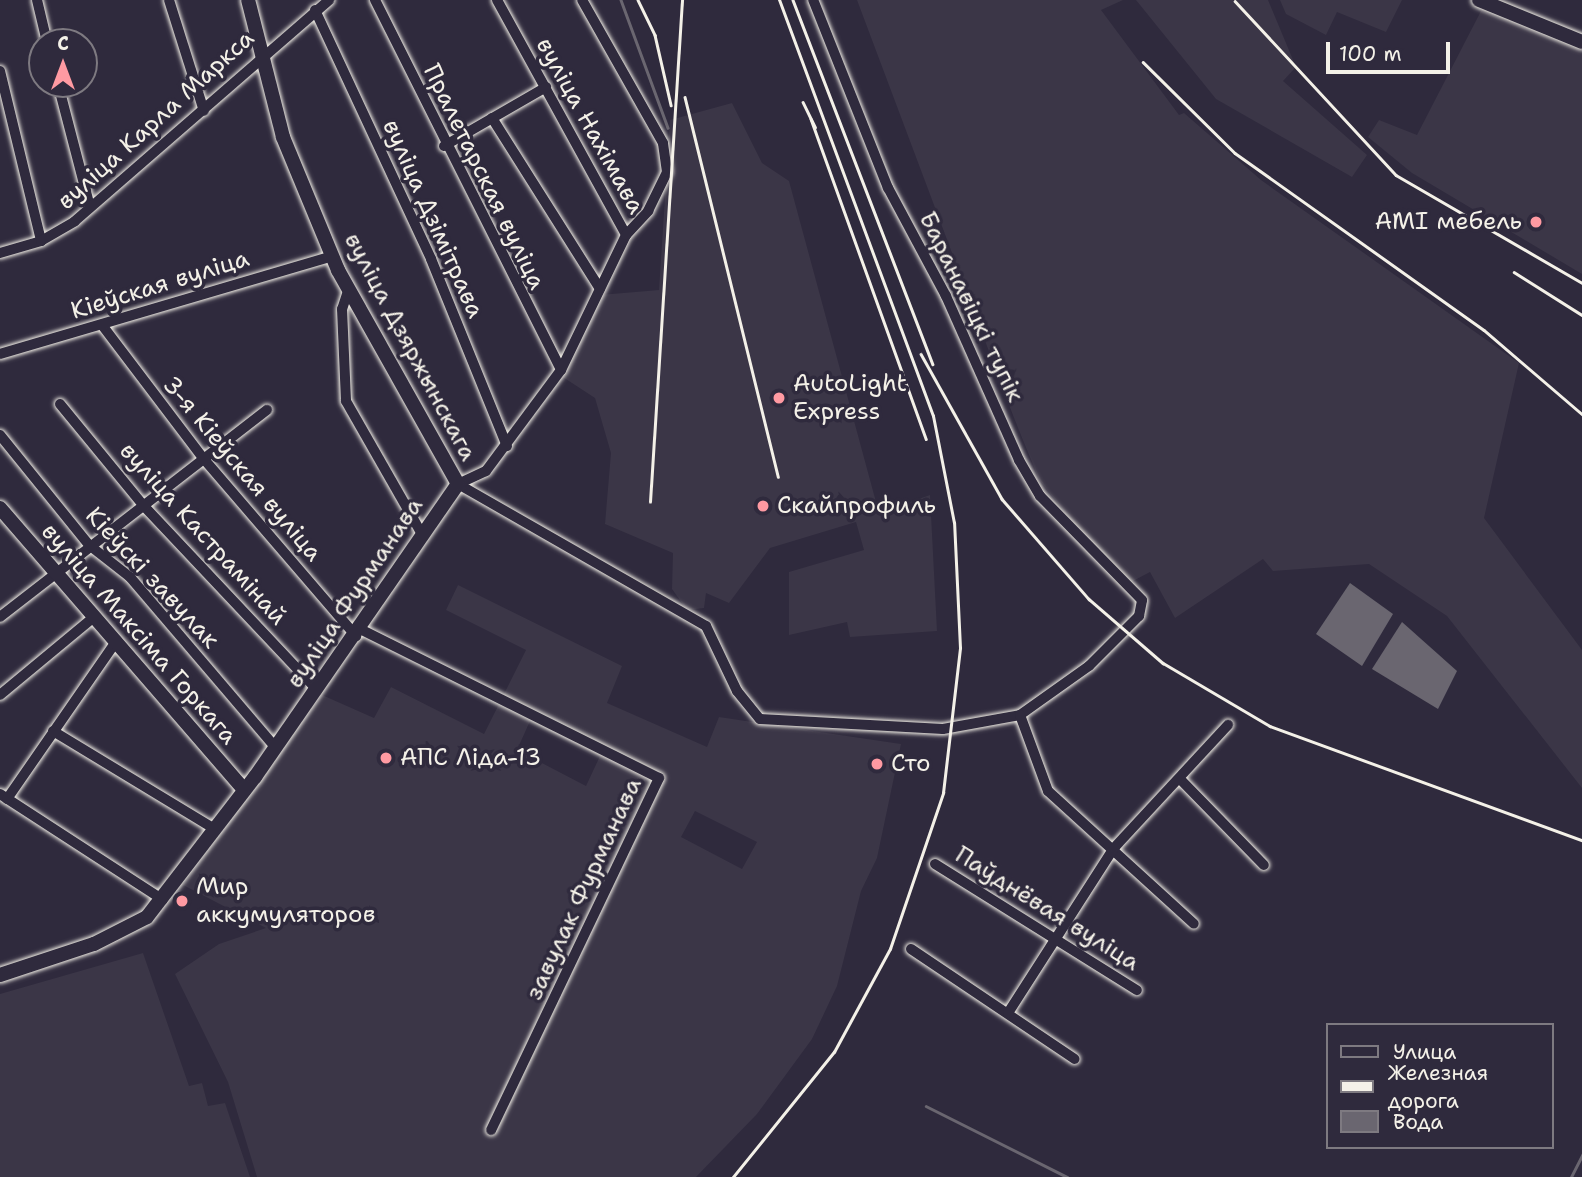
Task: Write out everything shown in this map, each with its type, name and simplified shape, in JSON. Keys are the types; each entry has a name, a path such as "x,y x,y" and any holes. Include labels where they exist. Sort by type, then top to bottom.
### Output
{"street":[{"path":"37,0 44,28"},
{"path":"169,0 204,111"},
{"name":"вуліца Дзяржынскага","path":"248,0 283,137 332,256 348,291 458,484 706,626 737,691 760,719 943,729 1020,715"},
{"name":"вуліца Карла Маркса","path":"0,253 41,241 90,207 204,111 260,55 329,0"},
{"name":"Пралетарская вуліца","path":"375,0 444,146 561,370"},
{"name":"вуліца Нахімава","path":"497,0 626,235"},
{"name":"вуліца Фурманава","path":"0,975 136,926 163,900 358,633 458,484 486,471 561,370 626,235 663,187 668,159 582,0"},
{"name":"Баранавіцкі тупік","path":"813,0 888,188 946,296 1019,460 1040,496 1143,600 1125,633 1020,715"},
{"path":"1479,0 1582,42"},
{"name":"вуліца Дзімітрава","path":"315,10 430,259 507,446"},
{"path":"0,71 41,241"},
{"path":"444,146 546,87"},
{"path":"62,98 90,207"},
{"path":"492,118 600,289"},
{"name":"Кіеўская вуліца","path":"0,354 332,256"},
{"path":"348,291 342,309 346,401 422,534"},
{"name":"3-я Кіеўская вуліца","path":"102,325 203,458 358,633"},
{"name":"вуліца Кастрамінай","path":"60,404 142,504 317,690"},
{"path":"0,617 89,545 267,410"},
{"name":"Кіеўскі завулак","path":"0,435 89,545 130,577 276,748"},
{"name":"вуліца Максіма Горкага","path":"0,508 244,790"},
{"path":"0,695 94,617"},
{"name":"завулак Фурманава","path":"358,633 659,778 491,1129"},
{"path":"115,643 4,796 163,900"},
{"path":"1020,715 1048,791 1114,848 1194,925"},
{"path":"1008,1013 1051,939 1114,848 1228,725"},
{"path":"53,731 215,829"},
{"path":"1180,779 1264,865"},
{"name":"Паўднёвая вуліца","path":"935,864 1051,939 1137,990"},
{"path":"911,949 1075,1059"}],"shaded area":[{"path":"857,0 1123,0 1101,10 1179,115 1184,113 1261,180 1519,363 1484,518 1582,650 1582,788 1447,616 1369,564 1273,571 1263,559 1175,618 1150,572 1131,582 1071,520 1039,479"},
{"path":"1136,0 1268,0 1296,67 1283,81 1367,155 1352,177 1216,99"},
{"path":"1280,0 1402,0 1386,32 1337,12 1326,35 1286,14"},
{"path":"1481,11 1582,51 1582,274 1412,173 1368,137 1379,120 1417,135"},
{"path":"732,103 762,163 789,181 879,513 930,495 937,631 850,637 847,622 789,635 789,572 864,550 856,522 770,548 729,603 706,593 704,608 687,610 672,589 673,553 605,524 611,453 595,398 552,370 600,295 659,290 670,120"},
{"path":"458,585 622,666 607,703 707,747 719,717 901,744 877,858 861,891 837,986 812,1039 757,1114 696,1177 257,1177 228,1082 175,974 219,944 266,928 183,885 322,695 374,718 391,687 484,734 526,650 446,610","holes":["530,721 600,756 586,786 517,750","695,811 757,842 742,869 681,837"]},
{"path":"143,953 189,1086 202,1083 208,1106 225,1103 250,1177 0,1177 0,994"}],"water":[{"path":"1350,583 1393,614 1362,666 1316,634"},
{"path":"1402,622 1457,671 1438,709 1372,669"}],"waterway":[{"path":"621,0 668,128"},
{"path":"926,1106 1067,1177"},
{"path":"1571,1177 1582,1155"}],"railway":[{"path":"638,0 655,35 671,105"},
{"path":"650,502 682,0"},
{"path":"733,1177 834,1052 890,949 943,793 960,648 954,523 933,416 779,0"},
{"path":"793,0 933,364"},
{"path":"1235,1 1396,175 1582,283"},
{"path":"1143,62 1235,153 1484,330 1582,414"},
{"path":"685,97 778,477"},
{"path":"803,102 815,127"},
{"path":"811,119 926,439"},
{"path":"1514,272 1582,315"},
{"path":"921,354 1002,499 1089,599 1163,663 1270,726 1582,840"}],"place":[{"name":"AMI мебель","path":"1536,222"},
{"name":"AutoLight Express","path":"779,398"},
{"name":"Скайпрофиль","path":"763,506"},
{"name":"АПС Ліда-13","path":"386,758"},
{"name":"Сто","path":"877,764"},
{"name":"Мир аккумуляторов","path":"182,901"}]}
